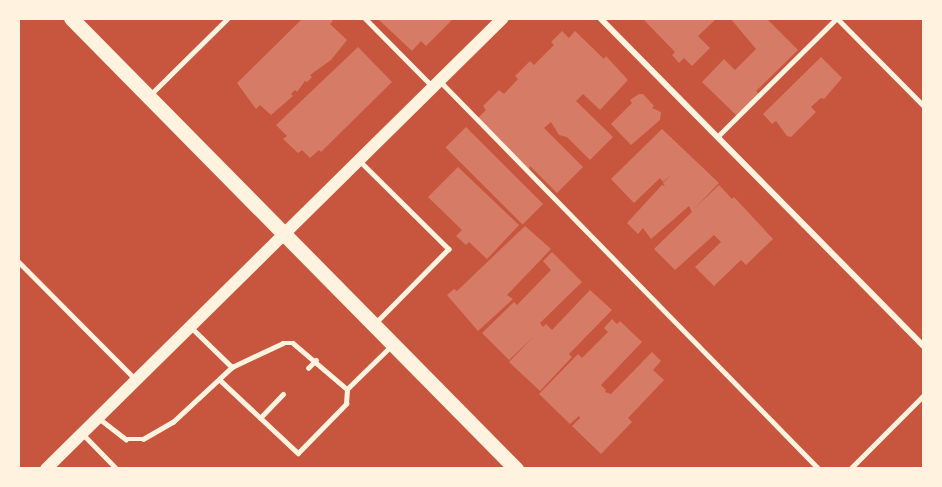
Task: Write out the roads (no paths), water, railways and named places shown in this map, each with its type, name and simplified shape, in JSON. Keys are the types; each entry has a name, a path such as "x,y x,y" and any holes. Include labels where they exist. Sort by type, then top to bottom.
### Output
{"main road":[{"path":"71,18 516,469"},
{"path":"46,469 503,18"}],"street":[{"path":"600,18 924,346"}],"lane":[{"path":"148,97 228,18"},
{"path":"365,18 436,84 819,469"},
{"path":"717,137 837,18 924,106"},
{"path":"359,159 449,249 374,325"},
{"path":"18,261 136,381"},
{"path":"191,327 232,367"},
{"path":"98,418 126,439 143,439 173,422 232,367 283,343 293,343 316,360 346,389"},
{"path":"220,380 298,453 346,404 346,389 392,344"},
{"path":"308,368 316,360"},
{"path":"260,418 283,394"},
{"path":"850,469 924,395"},
{"path":"82,433 117,469"}]}
